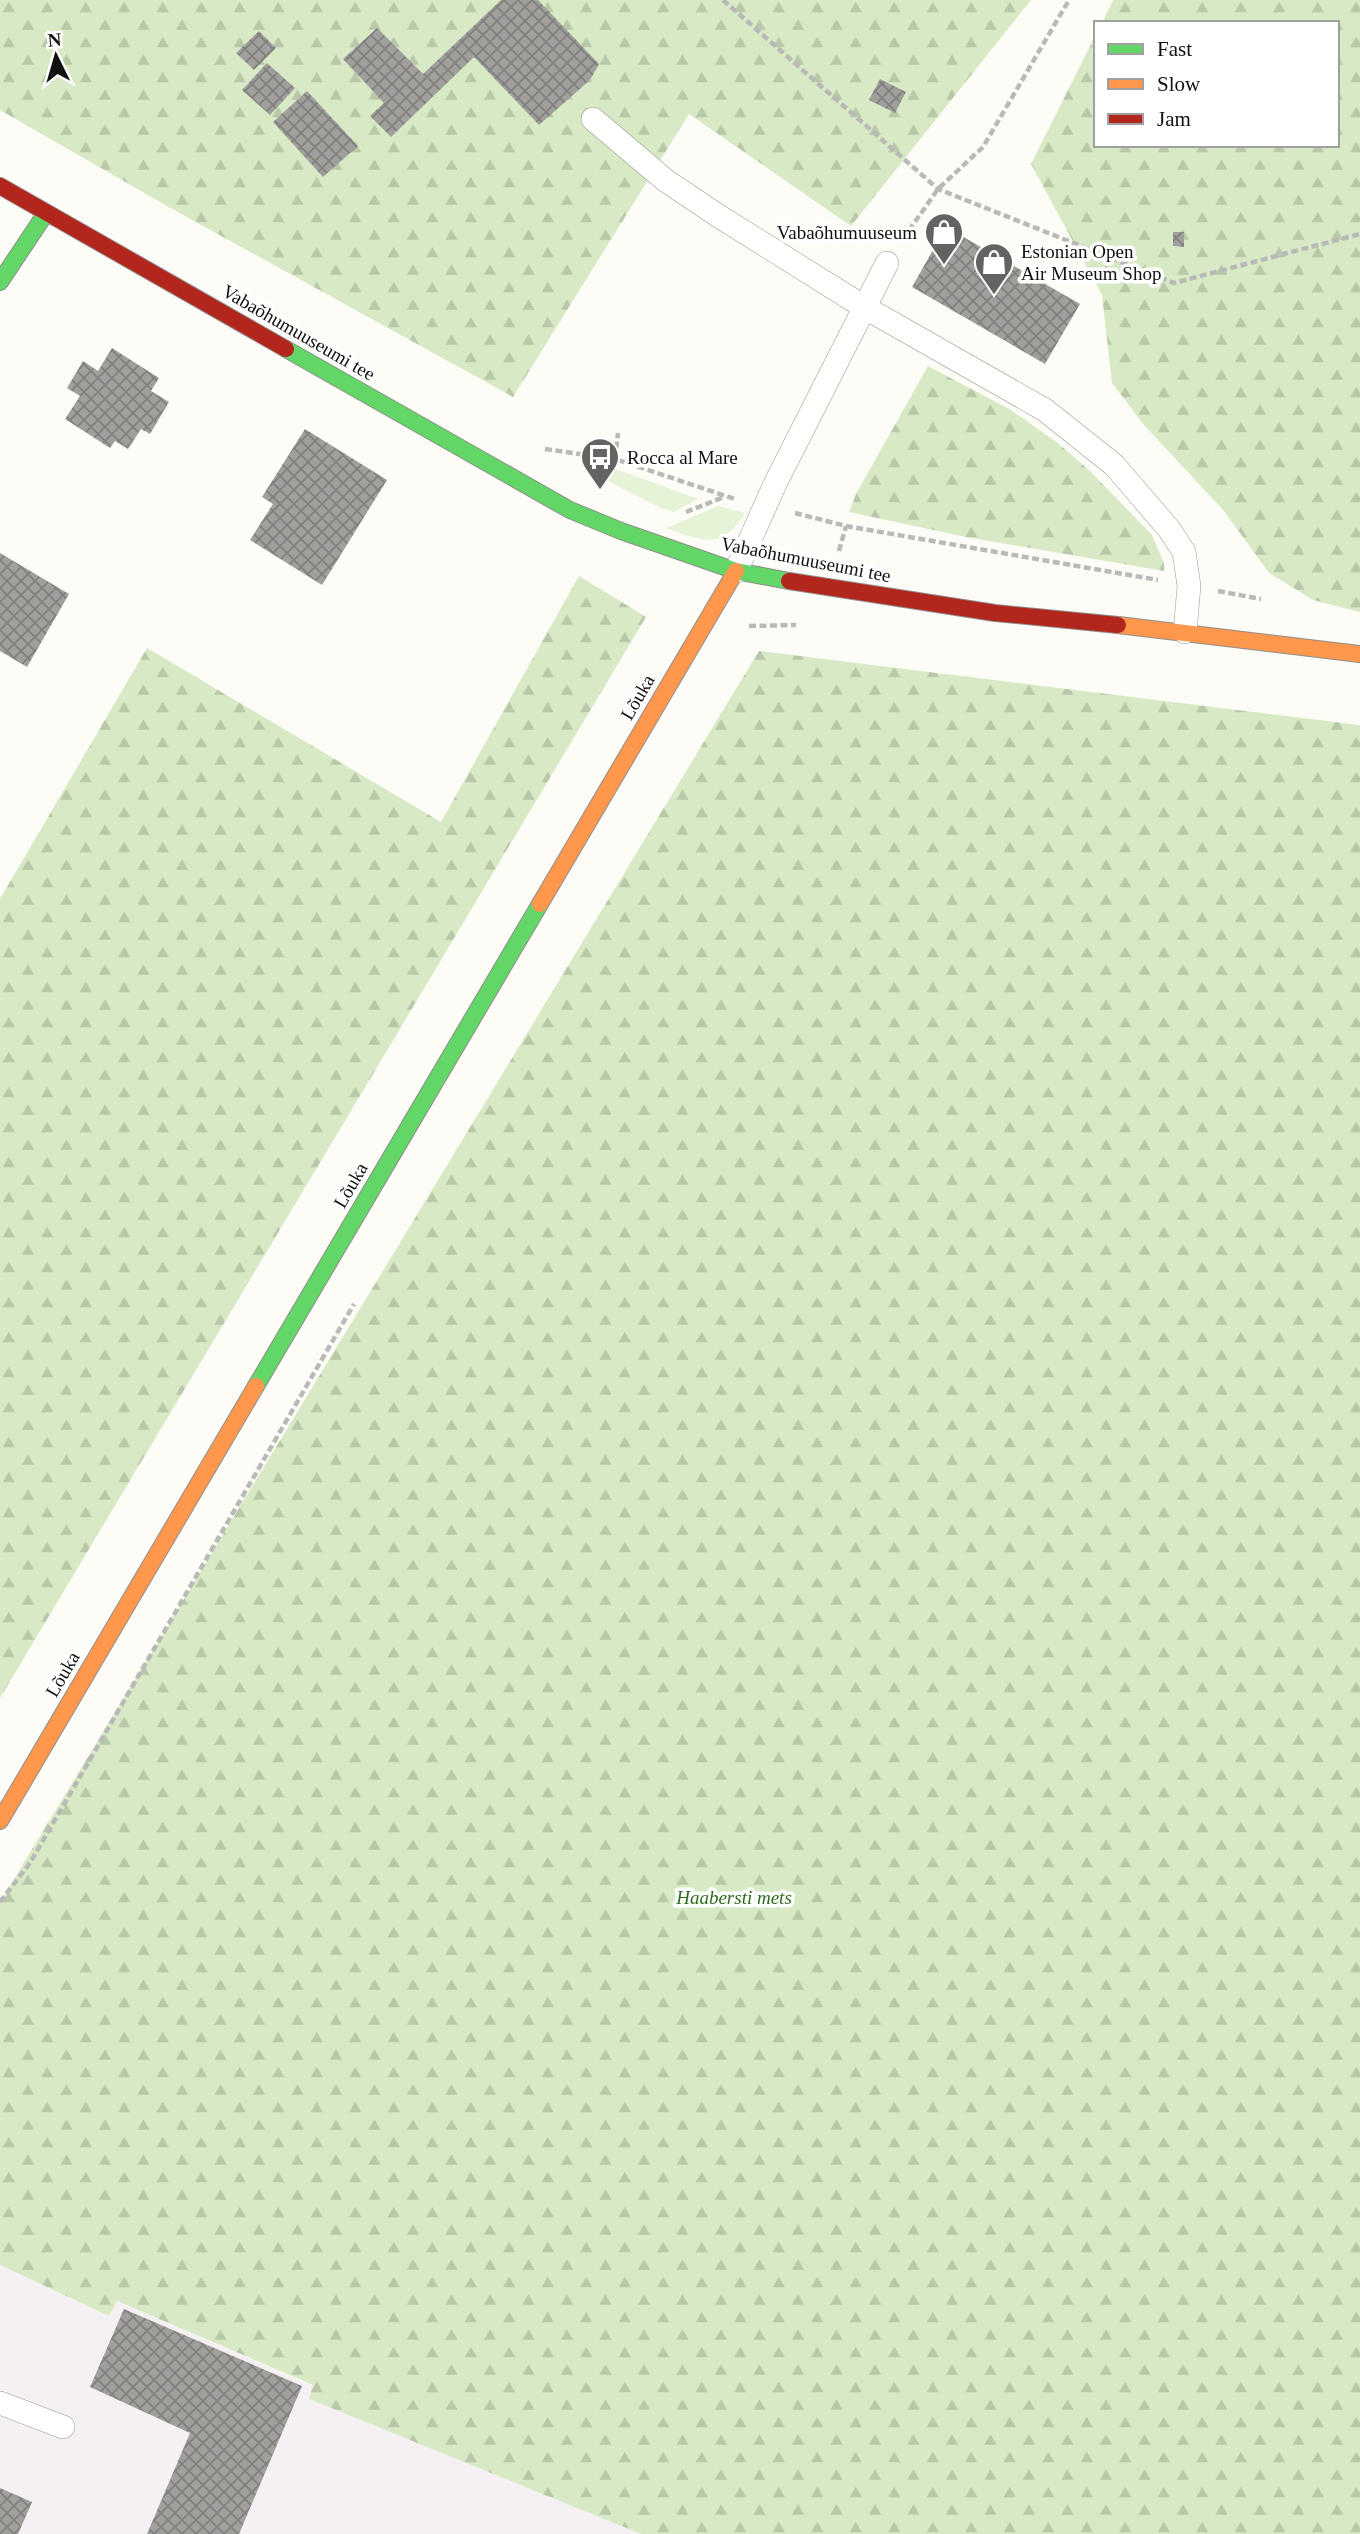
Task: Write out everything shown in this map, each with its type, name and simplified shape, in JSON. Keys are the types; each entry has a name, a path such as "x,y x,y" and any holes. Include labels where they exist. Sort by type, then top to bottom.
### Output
{"street":[{"name":"Vabaõhumuuseumi tee","path":"0,186 570,510 621,531 736,571 829,589 995,613 1185,632 1360,654"},
{"path":"0,282 46,213"},
{"name":"Lõuka","path":"0,1821 736,571"}],"lane":[{"path":"593,118 665,180 864,307 1045,410 1114,466 1169,530 1184,552 1189,586 1185,632"},
{"path":"736,571 887,263"},
{"path":"0,2403 63,2427"}],"path":[{"path":"723,0 938,189 1174,283 1360,234"},
{"path":"887,263 938,189 983,147 1069,0"},
{"path":"615,459 618,433"},
{"path":"534,447 615,459 724,496 771,497 846,526 1264,599"},
{"path":"829,589 846,526"},
{"path":"747,626 800,625"},
{"path":"0,1902 30,1863 357,1298"}],"shaded area":[{"path":"0,2265 109,2316 117,2301 313,2386 309,2399 641,2534 0,2534"}],"green space":[{"path":"0,0 1031,0 851,226 689,114 513,397 167,206 0,110"},
{"path":"1113,0 1360,0 1360,612 1313,600 1269,573 1224,511 1144,425 1112,383 1102,295 1031,164 1094,38 1094,147 1339,147 1339,21 1103,21"},
{"path":"928,366 1011,410 1059,444 1090,471 1152,535 1164,563 1164,571 966,537 849,512 856,494"},
{"path":"591,467 619,470 698,499 674,512 588,471"},
{"path":"718,506 745,513 728,533 719,538 701,539 666,528"},
{"path":"579,576 646,617 0,1698 0,899 147,648 441,822"},
{"name":"Haabersti mets","path":"759,651 1360,725 1360,2534 641,2534 309,2399 313,2385 117,2301 109,2316 0,2265 0,1902"}],"building":[{"path":"501,0 538,0 599,64 590,80 539,125 474,57 391,137 370,116 384,103 343,59 377,28 423,74"},
{"path":"259,31 276,48 254,70 236,53"},
{"path":"267,63 295,88 270,115 242,90"},
{"path":"880,79 906,92 895,113 869,100"},
{"path":"307,91 358,146 323,177 273,122"},
{"path":"946,227 1080,304 1045,364 912,287"},
{"path":"1173,232 1184,232 1184,247 1173,246"},
{"path":"112,348 159,378 151,391 169,402 150,434 141,429 128,449 115,441 110,448 65,419 80,396 67,388 83,361 98,371"},
{"path":"305,429 387,480 322,585 250,540 273,504 262,497"},
{"path":"0,553 69,594 27,667 0,651"},
{"path":"124,2309 302,2386 239,2534 147,2534 190,2433 90,2387"},
{"path":"0,2488 32,2502 18,2534 0,2534"}],"traffic: fast":[{"path":"0,282 46,213"},
{"path":"286,349 570,510 621,531 736,571 789,581"},
{"path":"256,1386 540,904"}],"traffic: slow":[{"path":"540,904 736,571"},
{"path":"1118,625 1360,654"},
{"path":"0,1821 256,1386"}],"traffic: jam":[{"path":"0,186 286,349"},
{"path":"789,581 995,613 1118,625"}],"place":[{"name":"Vabaõhumuuseum","path":"944,266"},
{"name":"Estonian Open Air Museum Shop","path":"994,296"},
{"name":"Rocca al Mare","path":"600,491"}]}
